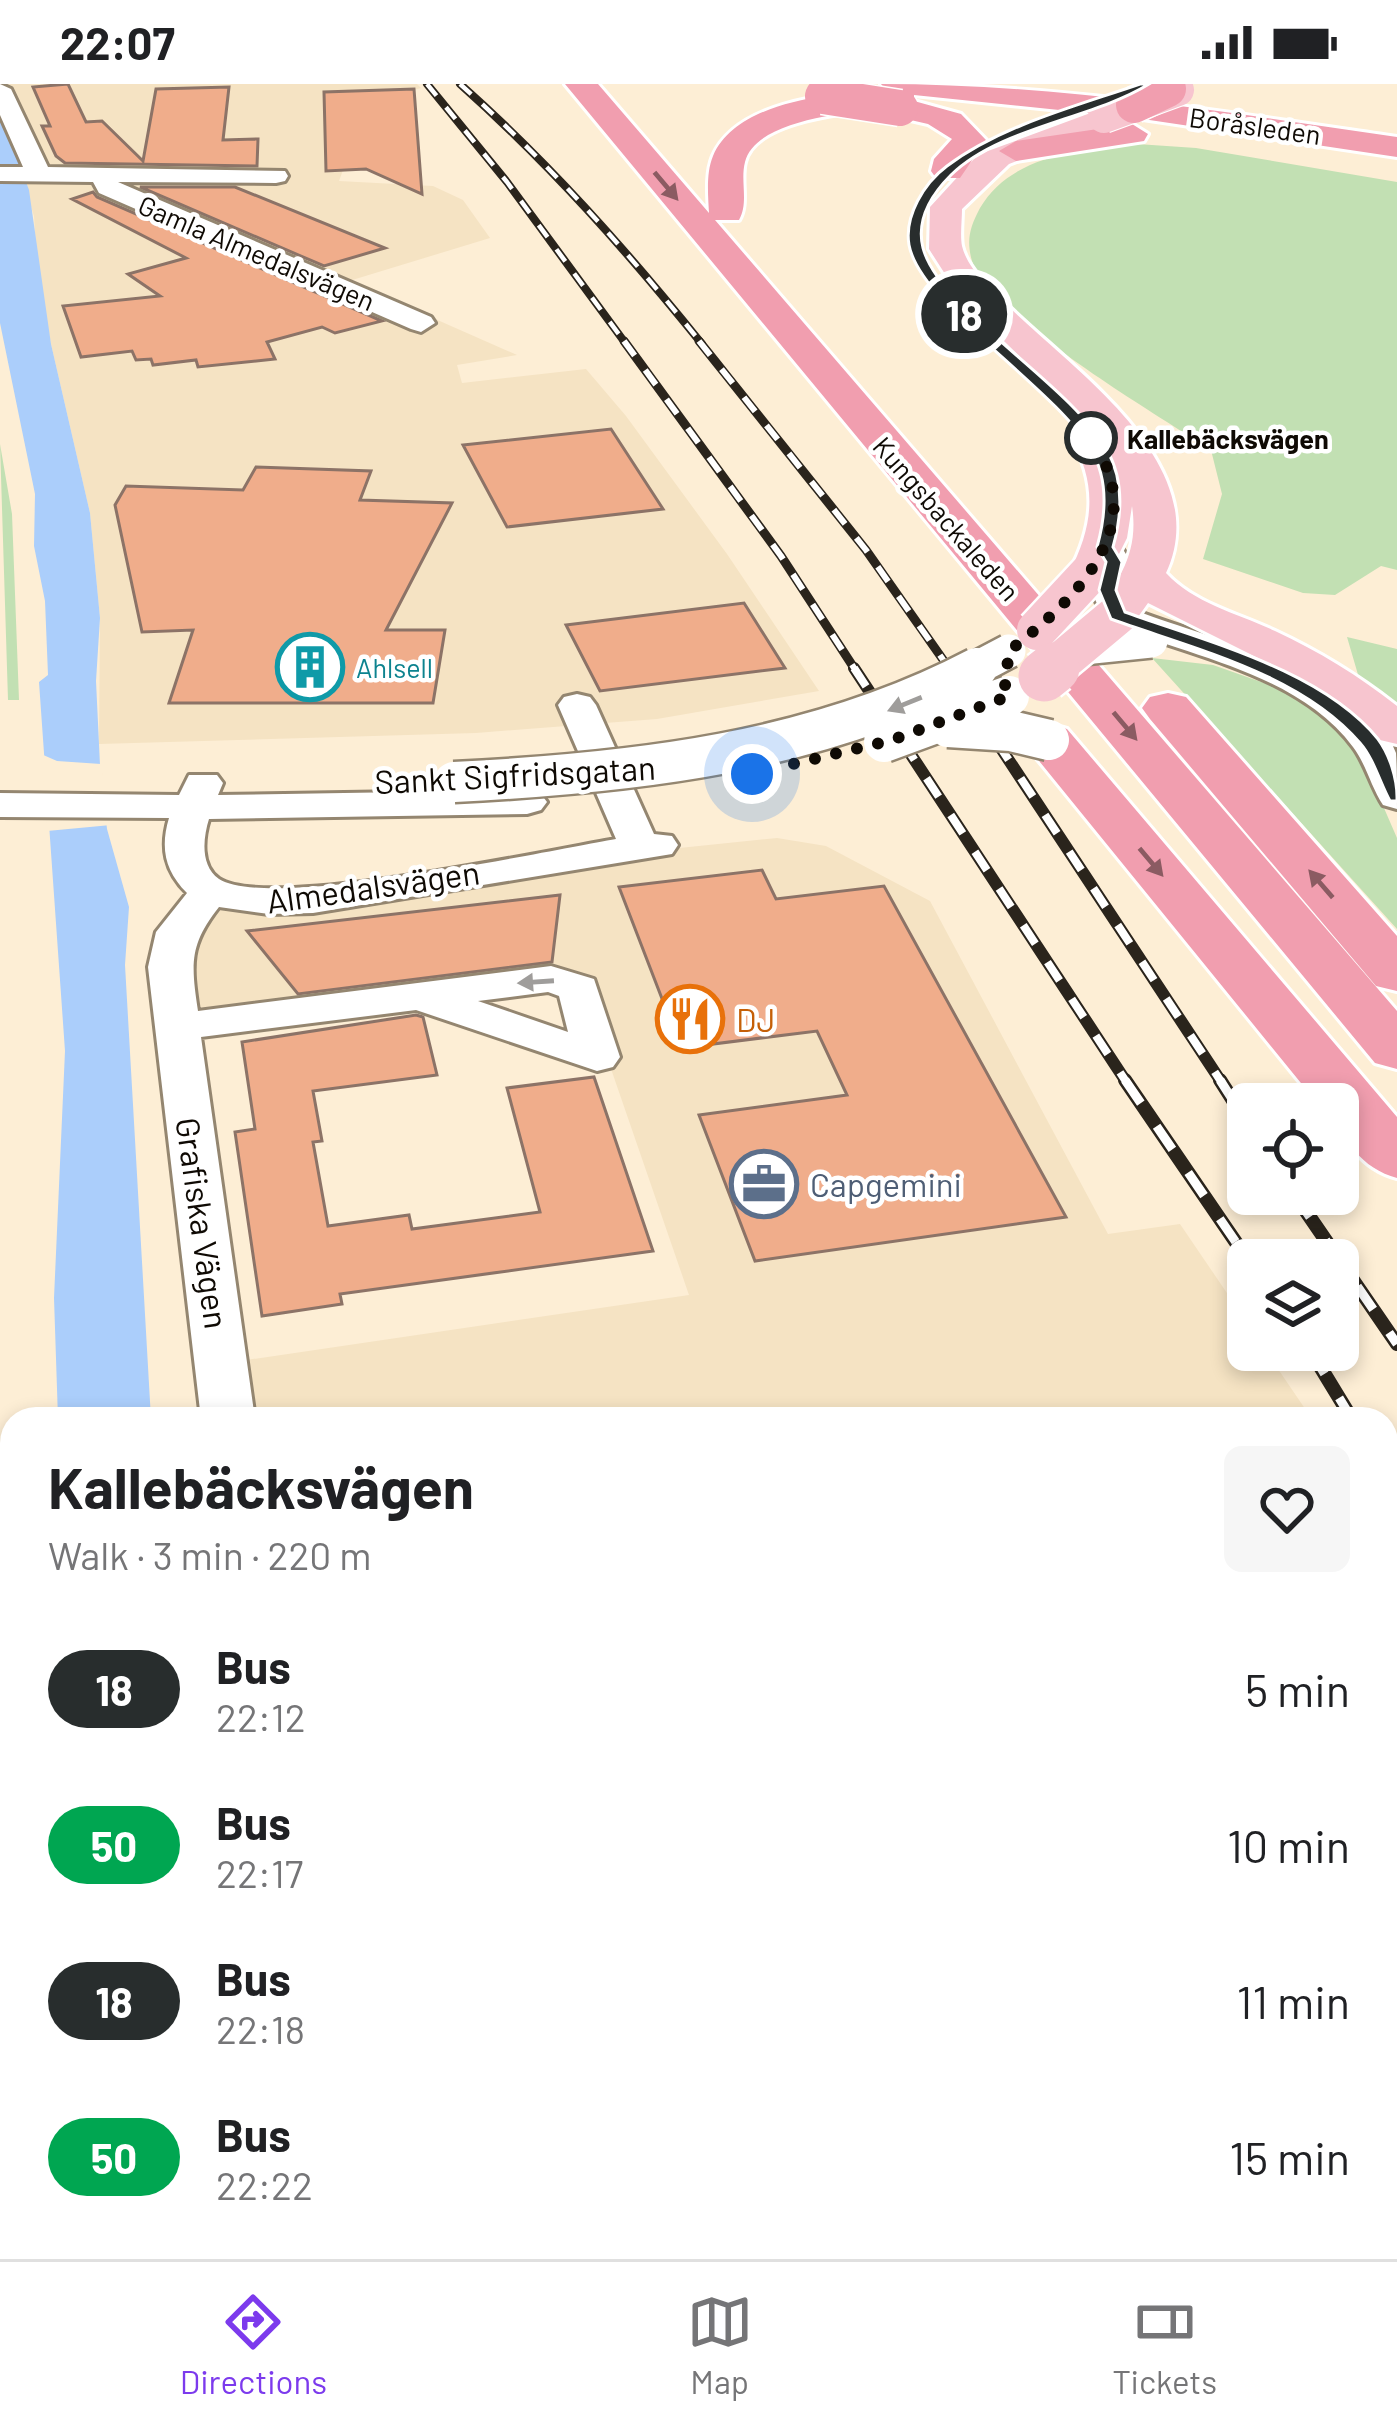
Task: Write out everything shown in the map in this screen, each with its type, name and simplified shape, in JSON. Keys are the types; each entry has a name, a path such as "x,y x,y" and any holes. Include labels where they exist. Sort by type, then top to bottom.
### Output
{"highway":[{"path":"770,85 823,96 1115,99 1161,134"},
{"name":"Kungsbackaleden","path":"596,88 726,212 902,405"},
{"name":"Kungsbackaleden","path":"596,88 1397,1050"},
{"path":"898,96 966,132 969,140 950,159 948,171"},
{"path":"726,212 726,169 735,144 782,119 885,98 1115,99"},
{"name":"Boråsleden","path":"1115,99 1394,122"},
{"name":"Boråsleden","path":"1115,99 1397,147"},
{"path":"1016,151 1099,136 1161,134 1397,171"},
{"name":"Kungsbackaleden","path":"972,482 1397,973"},
{"path":"1049,740 1397,1158"}],"main road":[{"path":"1115,99 985,166 951,198 943,214 941,243 946,258 978,299 1096,403 1136,450 1157,506 1157,533 1122,599"},
{"path":"1115,99 988,145 948,171 916,212 915,242 920,257 951,300 1065,406 1101,452 1115,511 1122,599"},
{"path":"1122,599 1333,681 1397,730"},
{"name":"Sankt Sigfridsgatan","path":"1009,674 1045,623 1122,599"},
{"name":"Sankt Sigfridsgatan","path":"1009,674 1083,648 1122,599"},
{"path":"1009,674 1049,740"}],"street":[{"path":"0,89 20,173 276,176"},
{"name":"Gamla Almedalsvägen","path":"102,175 108,188 422,322"},
{"path":"1122,599 1191,643 1289,680 1322,698 1371,743 1397,797"},
{"name":"Sankt Sigfridsgatan","path":"931,728 1009,674"},
{"name":"Sankt Sigfridsgatan","path":"453,794 767,748 1009,674"},
{"name":"Almedalsvägen","path":"210,891 256,904 313,900 649,846 577,705"},
{"name":"Sankt Sigfridsgatan","path":"0,781 43,792 105,794 617,794 717,781 931,728 1010,731 1049,740"},
{"name":"Sankt Sigfridsgatan","path":"0,805 43,792"},
{"path":"199,795 184,832 186,863 195,881 210,891"},
{"name":"Grafiska Vägen","path":"210,891 178,932 170,967 227,1407"},
{"path":"177,1027 421,996"}],"shaded area":[{"path":"0,84 417,84 421,88 414,90 420,167 343,170 339,181 433,186 463,200 490,238 349,281 517,355 457,365 462,383 586,369 727,554 819,691 657,719 476,733 99,744 100,618 90,513 51,344 37,268 34,216 0,112"},
{"path":"777,838 826,846 930,901 1108,1234 1180,1224 1227,1293 1227,1371 1279,1371 1304,1407 203,1407 199,1367 689,1295 580,979 194,1026 185,899"}],"green space":[{"path":"1137,144 1196,148 1397,182 1397,570 1381,566 1335,595 1303,593 1203,559 1222,494 1211,450 1078,363 1010,310 986,284 972,261 969,240 980,208 994,190 1010,176 1050,158"},
{"path":"0,444 12,514 19,700 8,700"},
{"path":"1347,637 1397,649 1397,706 1359,678"},
{"path":"1152,658 1213,665 1290,692 1354,739 1397,838 1397,929"}],"water":[{"path":"0,112 29,190 51,344 90,513 100,618 96,681 100,765 107,829 129,907 125,965 150,1407 58,1407 54,1298 65,1051 39,682 48,675 45,601 34,546 35,494 0,323"}],"pier":[{"path":"41,754 57,761 101,764 111,825 47,831"}],"building":[{"path":"68,84 86,122 102,121 143,161 156,89 229,87 223,140 258,139 257,166 65,163 56,156 42,126 50,126 33,87"},
{"path":"414,89 422,194 366,169 326,171 324,92"},
{"path":"140,187 235,187 385,248 324,266"},
{"path":"93,192 382,321 335,333 322,327 267,342 275,359 198,367 196,360 153,365 151,359 136,360 132,351 81,357 63,306 160,296 128,274 186,258 72,199"},
{"path":"611,429 663,509 507,527 463,445"},
{"path":"256,467 371,471 360,500 452,503 386,630 445,630 433,703 169,703 193,630 142,632 115,505 126,486 243,490"},
{"path":"744,603 785,668 600,691 566,625"},
{"path":"762,870 776,899 884,886 1066,1217 755,1261 699,1115 847,1095 817,1031 681,1048 619,887"},
{"path":"560,895 552,962 298,994 247,931"},
{"path":"423,1017 437,1075 313,1091 322,1141 313,1142 328,1226 409,1215 412,1229 540,1212 507,1088 594,1077 653,1251 340,1294 342,1304 262,1316 235,1132 255,1129 242,1042"}],"railway":[{"path":"427,84 507,182 626,344"},
{"path":"460,84 587,209 702,344"},
{"path":"624,341 781,556 856,671"},
{"path":"699,341 866,550 951,671"},
{"path":"854,668 1126,1081"},
{"path":"948,668 1222,1083"},
{"path":"1220,1080 1227,1091"},
{"path":"1126,1081 1234,1239"},
{"path":"1308,1215 1397,1344"},
{"path":"1323,1371 1345,1407"}],"bus line":[{"name":"18","path":"1144,84 988,145 948,171 916,212 915,242 920,257 931,277 970,321 1065,406 1101,452 1115,511 1105,547 1114,562 1108,590 1117,615 1235,658 1322,698 1371,743 1397,797"}],"place":[{"name":"Kallebäcksvägen","path":"1091,438"},
{"name":"Ahlsell","path":"310,667"},
{"name":"DJ","path":"690,1019"},
{"name":"Capgemini","path":"764,1184"}],"route":[{"path":"752,774 892,740 1009,696 1005,686 1009,651 1067,602 1090,573 1108,538 1115,511 1110,479 1091,438"}]}
